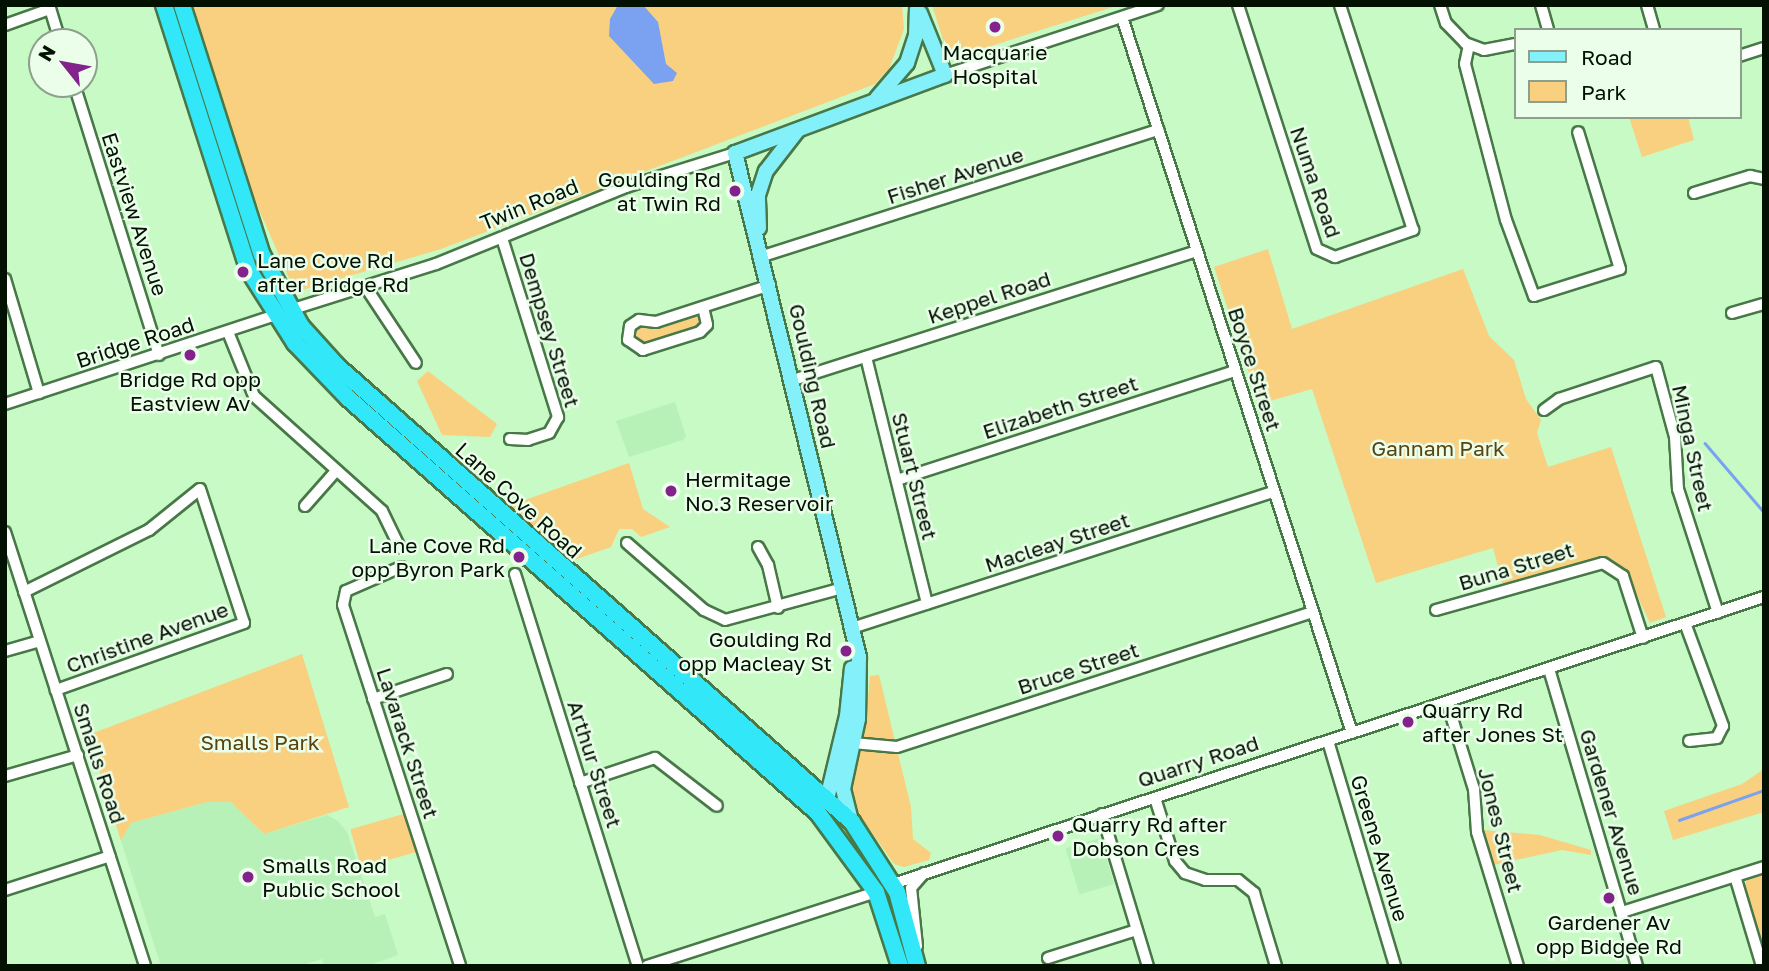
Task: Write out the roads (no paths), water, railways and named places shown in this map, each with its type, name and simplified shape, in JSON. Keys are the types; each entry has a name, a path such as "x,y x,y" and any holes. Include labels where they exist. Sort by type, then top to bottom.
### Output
{"highway":[{"name":"Lane Cove Road","path":"164,5 248,269 283,312 334,386 772,769 846,845 876,892 900,966"},
{"name":"Lane Cove Road","path":"182,5 248,218 283,312 337,366 852,822 893,884 917,965"},
{"path":"827,799 846,845"},
{"name":"Quarry Road","path":"876,892 893,884"}],"main road":[{"path":"918,8 941,76"},
{"path":"873,102 907,63 916,36 918,8"},
{"name":"Twin Road","path":"738,152 941,76"},
{"name":"Goulding Road","path":"763,256 758,195 766,171 797,130"},
{"path":"738,152 758,217"},
{"name":"Goulding Road","path":"738,152 852,628 861,682 848,741 843,789 852,822"},
{"name":"Goulding Road","path":"827,799 848,741"}],"street":[{"name":"Twin Road","path":"941,76 1158,5"},
{"name":"Numa Road","path":"1238,5 1317,249 1335,257 1413,230 1340,5"},
{"path":"1440,5 1446,23 1469,45 1490,50 1514,44"},
{"path":"1541,5 1547,28"},
{"path":"1647,5 1653,28"},
{"path":"5,24 49,7 56,28"},
{"name":"Boyce Street","path":"1122,17 1352,733"},
{"path":"1469,45 1465,64 1506,220 1534,296 1620,269 1578,132"},
{"path":"1741,55 1764,48"},
{"name":"Eastview Avenue","path":"78,98 159,355"},
{"name":"Fisher Avenue","path":"763,256 1158,130"},
{"name":"Twin Road","path":"283,312 502,238 626,187 738,152"},
{"path":"1694,193 1750,176 1764,179"},
{"name":"Dempsey Street","path":"502,238 558,417 549,433 510,439"},
{"name":"Keppel Road","path":"793,380 1197,251"},
{"path":"5,279 39,393"},
{"path":"703,307 707,324 700,332 643,350 628,340 630,326 639,320 656,322 770,285"},
{"path":"365,286 416,363"},
{"path":"1732,313 1764,304"},
{"name":"Bridge Road","path":"5,404 283,312"},
{"path":"228,332 254,396 382,512 400,548"},
{"name":"Stuart Street","path":"866,357 927,604"},
{"name":"Minga Street","path":"1544,410 1559,399 1656,367 1675,437 1678,489 1718,612"},
{"name":"Elizabeth Street","path":"897,480 1235,371"},
{"path":"305,506 336,471"},
{"name":"Christine Avenue","path":"24,592 149,530 200,489 244,623 56,690"},
{"name":"Macleay Street","path":"852,628 1273,492"},
{"name":"Smalls Road","path":"5,532 143,965"},
{"path":"627,543 714,617 737,620 844,588"},
{"path":"758,547 768,565 778,608"},
{"name":"Buna Street","path":"1436,610 1603,563 1623,576 1643,638"},
{"name":"Lavarack Street","path":"401,567 343,595 373,699 460,966"},
{"name":"Arthur Street","path":"515,574 638,966"},
{"name":"Quarry Road","path":"893,884 935,866 1328,741 1764,597"},
{"name":"Bruce Street","path":"848,741 897,747 1313,612"},
{"path":"1685,623 1723,730 1710,741 1689,741"},
{"path":"5,651 40,641"},
{"name":"Gardener Avenue","path":"1549,669 1637,966"},
{"path":"373,699 447,674"},
{"name":"Jones Street","path":"1447,702 1474,789 1477,832 1518,966"},
{"name":"Greene Avenue","path":"1328,741 1395,966"},
{"path":"5,776 78,755"},
{"path":"580,782 655,758 717,806"},
{"path":"1155,797 1175,861 1185,873 1198,879 1238,880 1254,893 1276,966"},
{"path":"1102,814 1148,966"},
{"path":"5,890 110,856"},
{"path":"917,965 912,885 935,866"},
{"path":"1622,912 1764,867"},
{"path":"1735,876 1762,966"},
{"name":"Quarry Road","path":"647,966 876,892"},
{"path":"1048,958 1137,930"}],"water":[{"path":"618,5 643,5 658,22 666,64 677,73 673,81 654,84 609,36 610,19"}],"waterway":[{"path":"1705,443 1764,512"},
{"path":"1679,820 1764,790"}],"place":[{"name":"Macquarie Hospital","path":"995,27"},
{"name":"Goulding Rd at Twin Rd","path":"735,191"},
{"name":"Lane Cove Rd after Bridge Rd","path":"243,272"},
{"name":"Bridge Rd opp Eastview Av","path":"190,355"},
{"name":"Hermitage No.3 Reservoir","path":"671,491"},
{"name":"Lane Cove Rd opp Byron Park","path":"519,557"},
{"name":"Goulding Rd opp Macleay St","path":"846,651"},
{"name":"Quarry Rd after Jones St","path":"1408,722"},
{"name":"Quarry Rd after Dobson Cres","path":"1058,836"},
{"name":"Smalls Road Public School","path":"248,877"},
{"name":"Gardener Av opp Bidgee Rd","path":"1609,898"}],"park label":[{"name":"Gannam Park","path":"1438,448"},
{"name":"Smalls Park","path":"260,742"}]}
